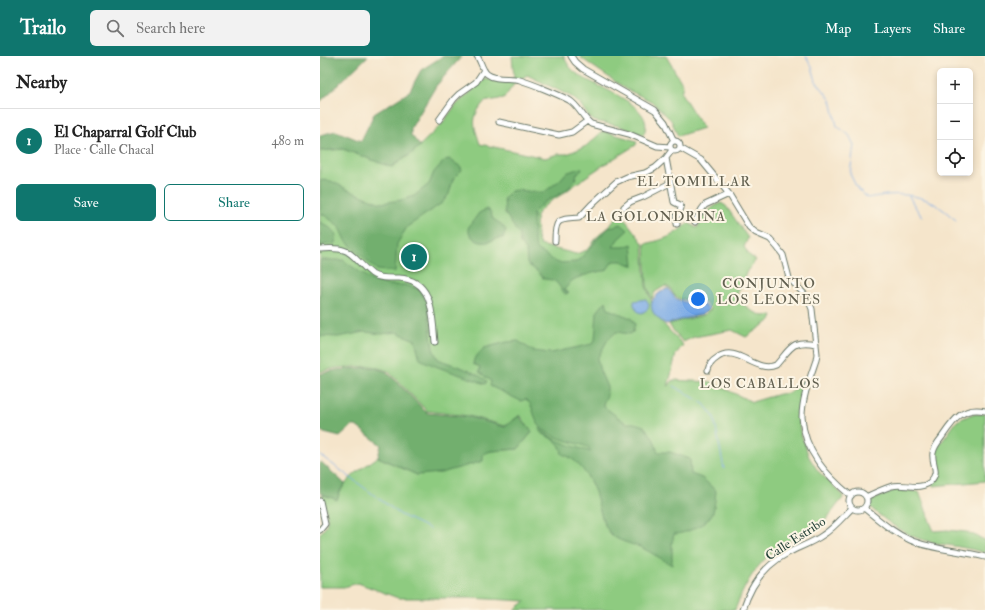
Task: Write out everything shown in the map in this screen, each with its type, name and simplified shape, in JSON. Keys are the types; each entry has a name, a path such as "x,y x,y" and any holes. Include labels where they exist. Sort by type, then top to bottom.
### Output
{"street":[{"path":"477,56 485,73 493,77 521,80 569,100 579,108 587,121 592,124 629,134 657,146 676,151 680,148"},
{"path":"571,56 583,69 655,110 665,122 674,141 680,143 680,148"},
{"path":"439,120 454,99 476,82 484,70"},
{"path":"499,122 559,135 572,132 587,121"},
{"path":"555,241 557,224 561,220 564,218 579,218 616,182 627,177 645,173 655,168 666,158 671,149 671,143 674,141"},
{"path":"680,148 701,160 729,194 749,227 756,233 774,243 783,255 789,278 810,302 816,344 816,360 802,417 806,441 816,461 851,496"},
{"path":"666,158 674,202 678,203 681,208 679,214 676,216 677,224"},
{"path":"624,207 630,202 670,183"},
{"path":"695,222 705,205 729,194"},
{"path":"320,249 332,248 346,250 376,276 407,279 421,286 426,292 430,302 435,342"},
{"path":"708,370 714,360 724,354 734,354 764,366 772,366 776,365 793,345 797,343 802,342 816,344"},
{"path":"866,497 892,486 902,485 919,487 931,481 935,474 936,467 933,460 935,447 952,422 965,412 974,410 985,411"},
{"path":"859,492 866,497 867,503 864,508 859,510 852,508 849,500 853,493 859,492"},
{"path":"320,501 325,524 320,530"},
{"name":"Calle Estribo","path":"743,610 751,590 764,571 782,557 824,535 852,508"},
{"path":"864,508 895,532 910,540 928,546 985,557"}],"green space":[{"path":"320,56 368,56 320,102"},
{"path":"443,56 462,56 436,86 411,128 411,135 420,146 411,154 391,167 343,149 320,151 320,135 336,131 361,141 374,114 409,92 421,70"},
{"path":"512,56 564,56 566,62 576,73 634,106 642,115 646,125 643,135 619,126 594,121 572,97 527,75 515,83 504,98 484,102 477,113 474,122 480,144 545,158 558,154 567,154 586,146 603,131 637,141 636,145 590,174 542,208 536,216 537,238 540,245 576,254 587,250 620,213 643,243 646,286 657,317 683,345 676,354 668,387 673,380 711,382 752,402 779,394 790,393 806,378 798,411 800,431 809,457 818,471 842,494 843,498 819,527 788,541 762,562 749,579 735,610 514,610 526,601 470,598 398,598 358,583 344,587 320,587 320,533 324,529 327,520 322,495 337,499 340,492 349,480 359,470 378,457 417,475 491,451 518,449 532,432 520,415 505,426 469,416 427,411 388,371 372,366 336,368 320,372 320,151 343,149 392,167 411,154 440,126 456,105 485,79 508,82 514,77"},
{"path":"580,56 666,56 683,85 681,93 703,128 678,136 671,120 651,101 626,89"},
{"path":"449,159 461,167 462,170 453,179 449,194 442,203 407,227 397,244 395,272 377,270 347,242 339,226 320,212 320,180 331,181 353,192 381,203 401,200 414,196 429,184 434,172 445,160"},
{"path":"580,168 582,169 581,171 577,173 576,178 570,187 546,201 533,213 534,240 536,249 558,263 576,262 610,227 621,224 628,230 618,239 613,247 624,247 632,244 634,266 621,261 613,261 606,271 579,277 570,282 564,290 569,293 565,294 557,283 553,280 544,279 537,271 527,264 526,250 520,244 519,235 505,213 504,198 511,191 518,190 543,193 560,180 566,173"},
{"path":"721,203 726,206 748,238 744,247 749,255 756,260 747,271 736,297 750,310 763,316 773,315 771,320 746,337 732,330 694,337 683,342 669,324 704,315 711,309 704,302 680,299 674,295 670,288 665,286 655,292 652,299 647,286 645,244 668,237 688,223 697,228 709,210"},
{"path":"487,209 490,211 493,219 501,224 506,230 503,238 480,242 472,237 468,228 479,213"},
{"path":"320,222 330,228 335,234 336,240 334,244 320,245"},
{"path":"320,260 343,260 371,280 388,285 404,285 419,289 427,301 433,349 438,359 464,368 482,377 487,381 485,384 420,359 415,340 396,332 382,334 364,332 338,337 320,336"},
{"path":"606,301 608,309 631,318 635,324 633,332 630,334 616,332 607,341 597,359 600,371 607,387 607,396 603,406 626,423 634,423 644,426 653,438 658,452 670,452 690,459 691,474 702,478 716,491 715,504 713,512 710,516 696,528 679,534 674,534 672,543 672,565 640,547 617,539 610,533 604,522 590,480 583,469 568,456 562,454 560,446 554,440 540,432 540,428 545,433 557,440 591,452 588,447 561,439 548,433 536,421 531,405 526,399 521,401 490,386 491,381 479,372 480,367 473,364 474,359 484,348 507,342 518,341 533,351 551,353 592,344 595,340 597,312"},
{"path":"372,367 387,372 427,413 469,417 505,427 519,416 532,432 518,449 491,451 483,454 483,461 441,473 417,475 378,457 381,445 356,426 352,426 340,437 324,433 320,430 320,374 336,370"},
{"path":"972,414 985,414 985,481 934,486 932,484 936,480 939,472 939,465 936,455 938,447 957,421"},
{"path":"320,461 345,484 340,491 337,500 320,493"},
{"path":"897,489 919,492 934,531 947,530 967,532 985,540 985,553 914,537 891,524 870,507 870,503 873,500"}],"water":[{"path":"666,289 669,289 673,296 678,300 683,302 698,303 709,309 702,314 666,324 655,315 651,306 655,297"},
{"path":"646,299 649,304 648,309 642,313 638,312 634,305 634,301"}],"waterway":[{"path":"806,56 812,67 816,81 831,100 837,126 849,135 854,145 850,174 858,190 867,198 897,194 919,197 934,204 956,220"},
{"path":"909,196 922,217"},
{"path":"674,386 704,404 714,417 724,469"},
{"path":"320,455 401,515 430,529"}],"place":[{"name":"El Chaparral Golf Club","path":"414,257"}],"district":[{"name":"EL TOMILLAR","path":"694,181"},
{"name":"LA GOLONDRINA","path":"656,216"},
{"name":"CONJUNTO LOS LEONES","path":"769,292"},
{"name":"LOS CABALLOS","path":"760,383"}]}
